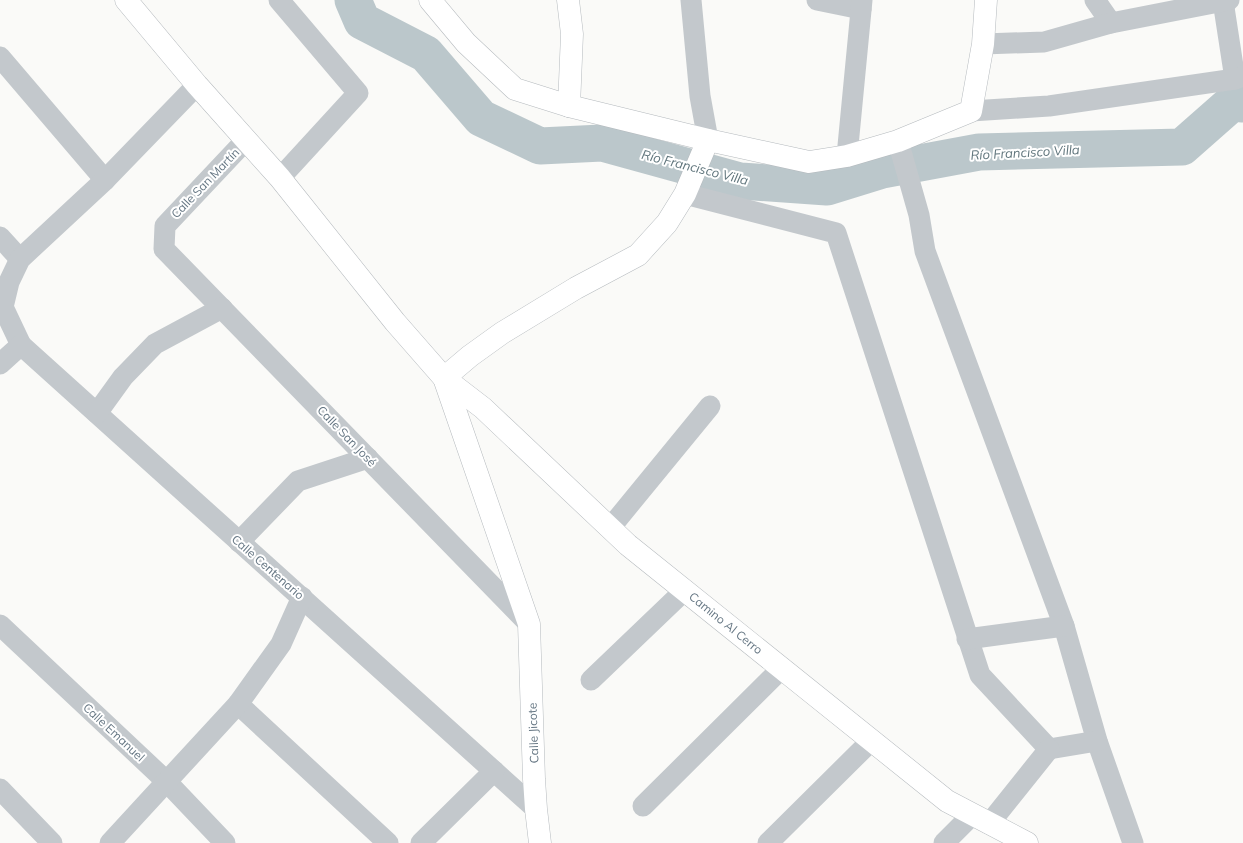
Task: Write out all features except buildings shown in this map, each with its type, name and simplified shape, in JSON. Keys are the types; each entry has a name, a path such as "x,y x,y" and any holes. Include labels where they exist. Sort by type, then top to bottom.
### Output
{"main road":[{"path":"126,0 197,85 280,178 395,322 444,378 470,356 502,333 576,288 638,255 667,223 685,194 708,140"},
{"path":"568,0 572,34 569,106"},
{"path":"437,4 466,43 515,89 569,106 708,140 809,162 848,156 898,141 971,111 983,44 986,0"},
{"name":"Camino Al Cerro","path":"444,378 483,408 628,545 947,801 1027,843"},
{"name":"Calle Jicote","path":"444,378 529,624 536,809 540,843"}],"street":[{"path":"279,0 358,93 280,178"},
{"path":"691,0 700,96 708,140"},
{"path":"817,0 862,4 848,156"},
{"path":"1095,0 1111,23"},
{"path":"971,111 1049,106 1239,78 1226,1 1111,23 1044,42 983,44"},
{"path":"0,58 105,180"},
{"path":"0,364 21,345 4,307 9,282 20,259 105,180 197,85"},
{"name":"Calle San Martín","path":"164,250 164,226 246,140"},
{"path":"898,141 919,215 925,251 1064,626 1098,741 1133,843"},
{"path":"685,194 836,233 967,639 980,675 1049,749"},
{"path":"0,237 20,259"},
{"name":"Calle San José","path":"164,250 529,624"},
{"path":"97,413 123,378 156,344 222,308"},
{"name":"Calle Centenario","path":"21,345 536,809"},
{"path":"610,528 710,406"},
{"path":"239,542 298,481 368,458"},
{"path":"591,680 685,590"},
{"path":"110,843 238,704 281,644 302,597"},
{"name":"Calle Emanuel","path":"0,625 166,781 225,843"},
{"path":"967,639 1064,626"},
{"path":"643,806 782,668"},
{"path":"238,704 388,843"},
{"path":"768,843 872,740"},
{"path":"944,843 981,819 1049,749 1098,741"},
{"path":"421,843 494,771"},
{"path":"0,789 52,843"}],"waterway":[{"name":"Río Francisco Villa","path":"353,0 362,21 426,54 481,118 540,146 602,143 740,181 827,187 882,170 979,152 1182,147 1232,103 1243,104"}]}
